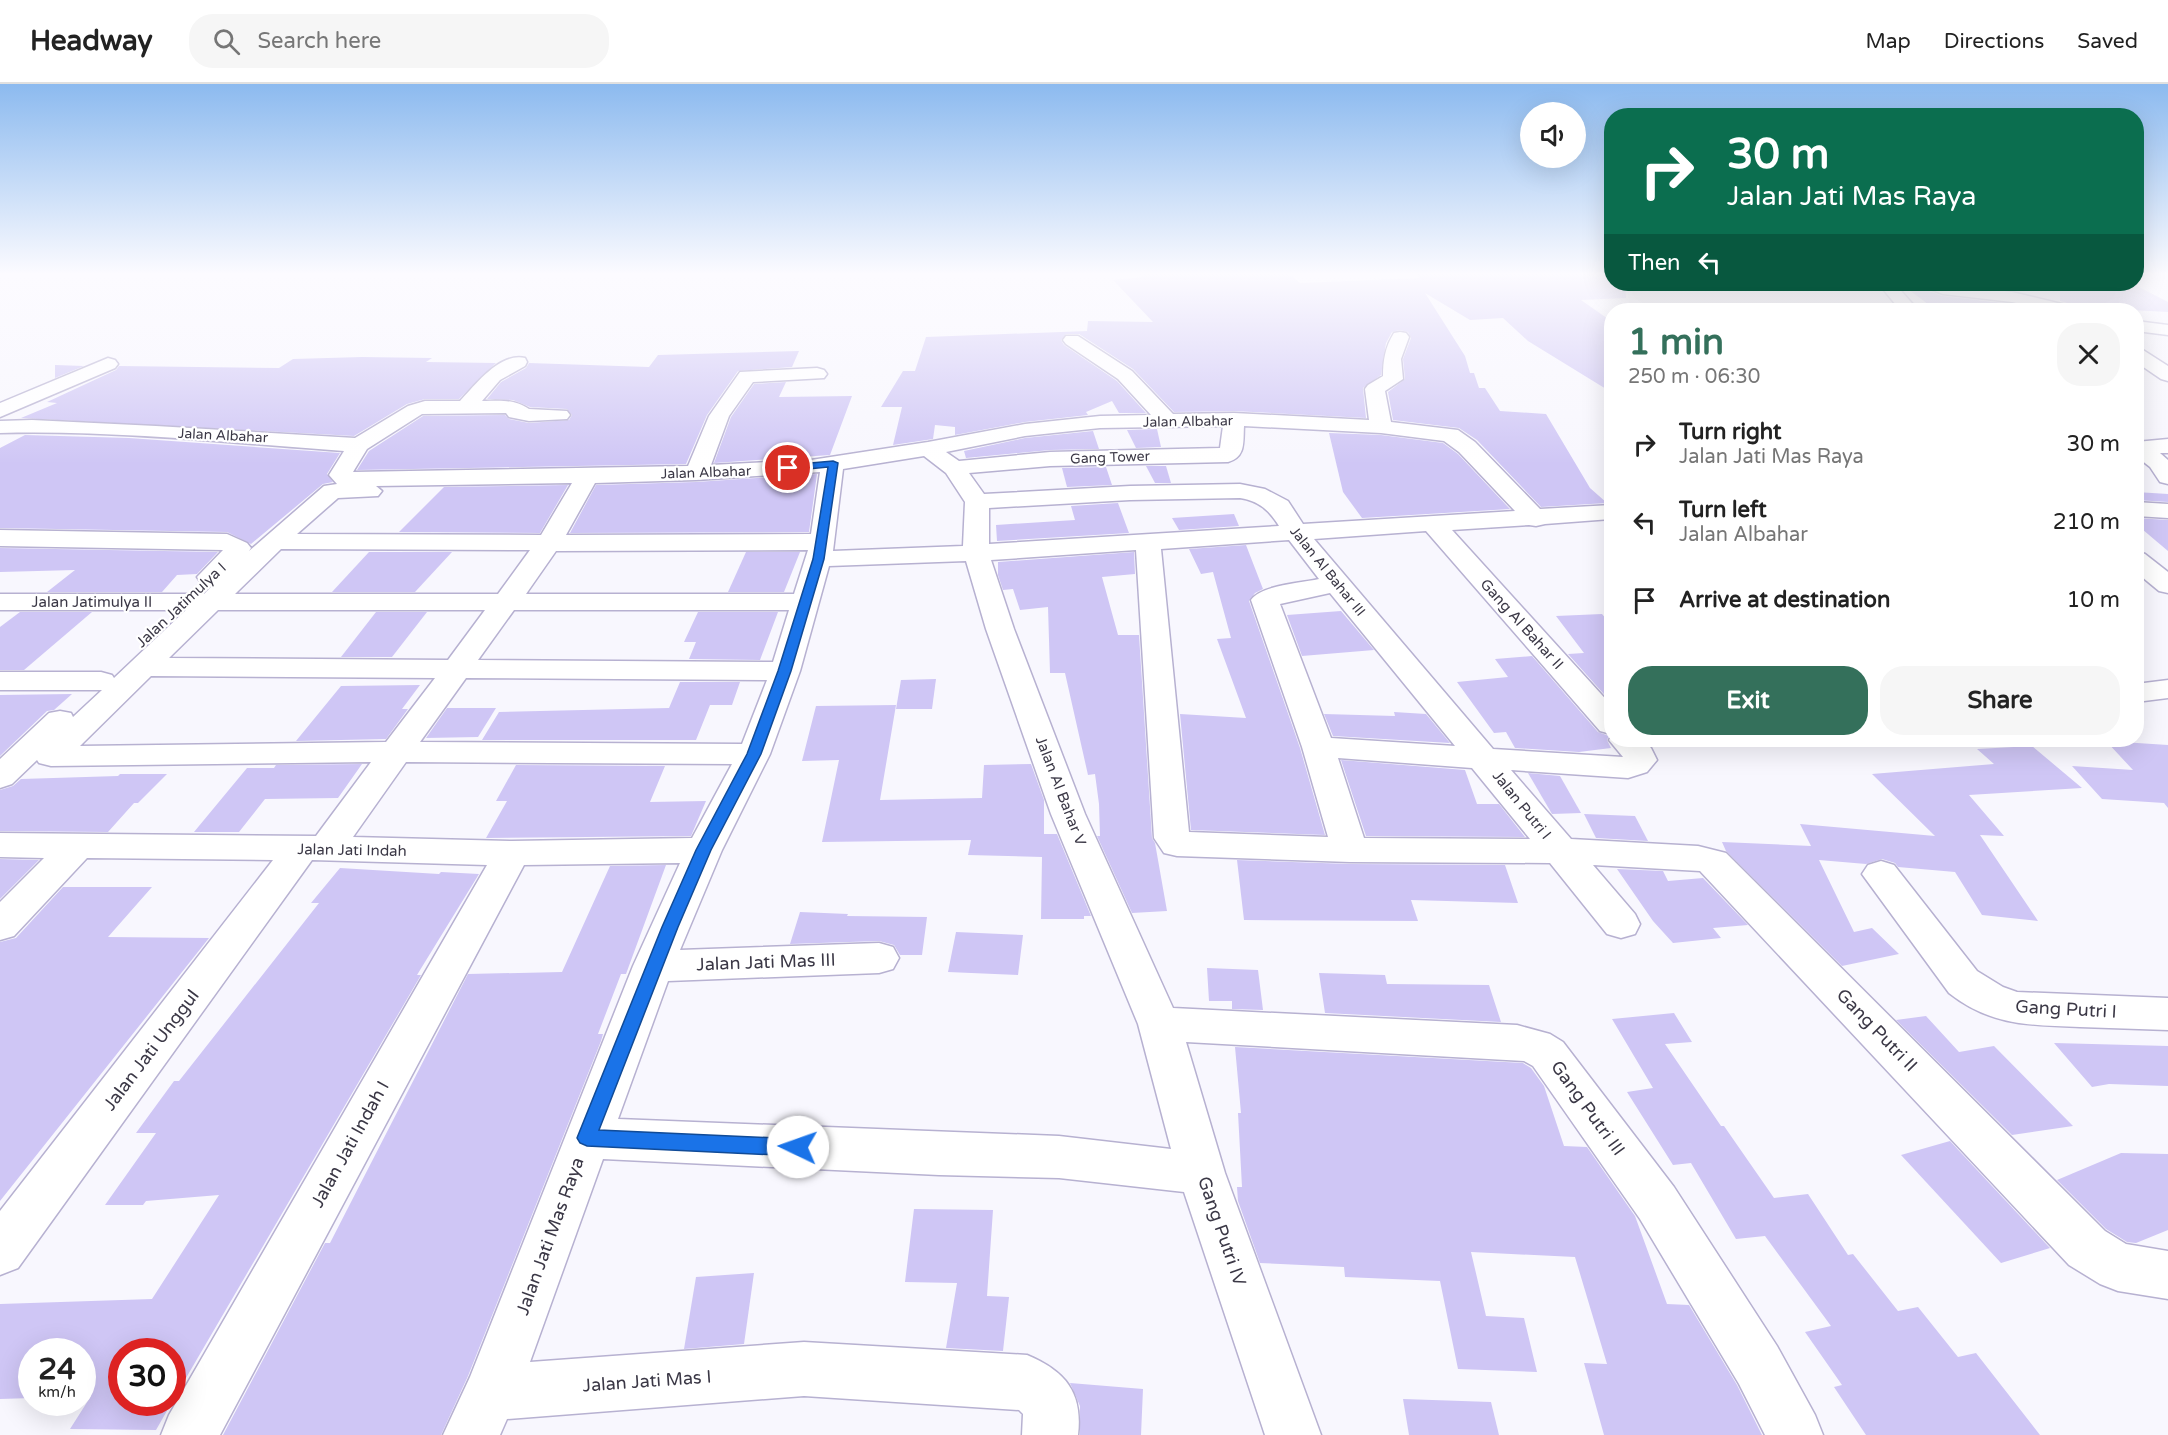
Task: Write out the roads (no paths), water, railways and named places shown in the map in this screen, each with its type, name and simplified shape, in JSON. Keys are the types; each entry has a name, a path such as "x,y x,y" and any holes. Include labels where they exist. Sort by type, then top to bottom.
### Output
{"street":[{"path":"1381,428 1375,389 1393,379 1392,359 1400,338"},
{"path":"1072,340 1125,375 1167,421"},
{"path":"2144,359 2168,375"},
{"path":"467,406 493,376 518,362"},
{"path":"0,411 108,364"},
{"path":"707,479 719,416 747,376 817,374"},
{"path":"560,415 516,413 516,408 513,407 417,408 359,445 340,475 345,479 584,483"},
{"name":"Jalan Albahar","path":"707,479 816,483 928,449 1036,429 1100,422 1234,419 1381,428 1450,435 1467,447 1536,519"},
{"name":"Gang Tower","path":"954,468 1050,459 1225,455 1231,453 1234,419"},
{"name":"Jalan Albahar","path":"0,427 32,426 156,432 359,445"},
{"path":"2144,448 2168,446"},
{"path":"928,449 954,468 977,502"},
{"path":"2144,451 2159,463 2168,477"},
{"path":"754,754 396,752 51,756 273,541 332,491 707,479 816,483"},
{"name":"Jalan Jati Unggul","path":"0,1251 314,848 396,752 549,543 584,483"},
{"name":"Jalan Jati Mas Raya","path":"481,1414 653,966 704,850 754,754 785,671 821,551 816,483"},
{"name":"Jalan Al Bahar III","path":"977,502 1130,493 1240,491 1268,499 1279,506 1295,532 1337,584 1484,758"},
{"name":"Jalan Al Bahar V","path":"977,502 976,553 1000,629 1068,814 1159,1024"},
{"path":"2144,509 2168,512"},
{"path":"273,541 549,543 976,553 1536,519 1604,513"},
{"name":"Gang Al Bahar II","path":"1434,525 1604,716"},
{"name":"Jalan Jatimulya I","path":"0,538 227,542 238,548 0,777"},
{"name":"Gang Putri II","path":"1148,542 1172,838 1181,846 1560,851 1698,858 1713,862 2087,1248 2118,1267 2168,1275"},
{"path":"2144,566 2168,585"},
{"path":"1337,584 1279,595 1265,600 1318,747 1350,850"},
{"name":"Jalan Jatimulya II","path":"0,603 805,602"},
{"path":"144,667 785,671"},
{"path":"0,681 101,681"},
{"path":"2144,692 2168,689"},
{"path":"1318,747 1628,768 1640,760 1639,755 1632,747"},
{"name":"Jalan Putri I","path":"1484,758 1621,924"},
{"name":"Jalan Jati Indah","path":"0,845 75,848 314,848 512,853 704,850"},
{"path":"0,926 75,848"},
{"name":"Jalan Jati Indah I","path":"189,1435 512,853"},
{"name":"Gang Putri I","path":"1881,874 1964,982 1980,996 1998,1004 2017,1008 2168,1014"},
{"name":"Jalan Jati Mas III","path":"653,966 879,958"},
{"name":"Gang Putri IV","path":"1159,1024 1202,1173 1293,1435"},
{"name":"Gang Putri III","path":"1159,1024 1517,1042 1535,1046 1548,1053 1657,1203 1758,1365 1795,1435"},
{"path":"587,1138 939,1154 1059,1157 1202,1173"},
{"name":"Jalan Jati Mas I","path":"481,1414 804,1369 1027,1383 1042,1391 1049,1402 1052,1418 1050,1435"}]}
